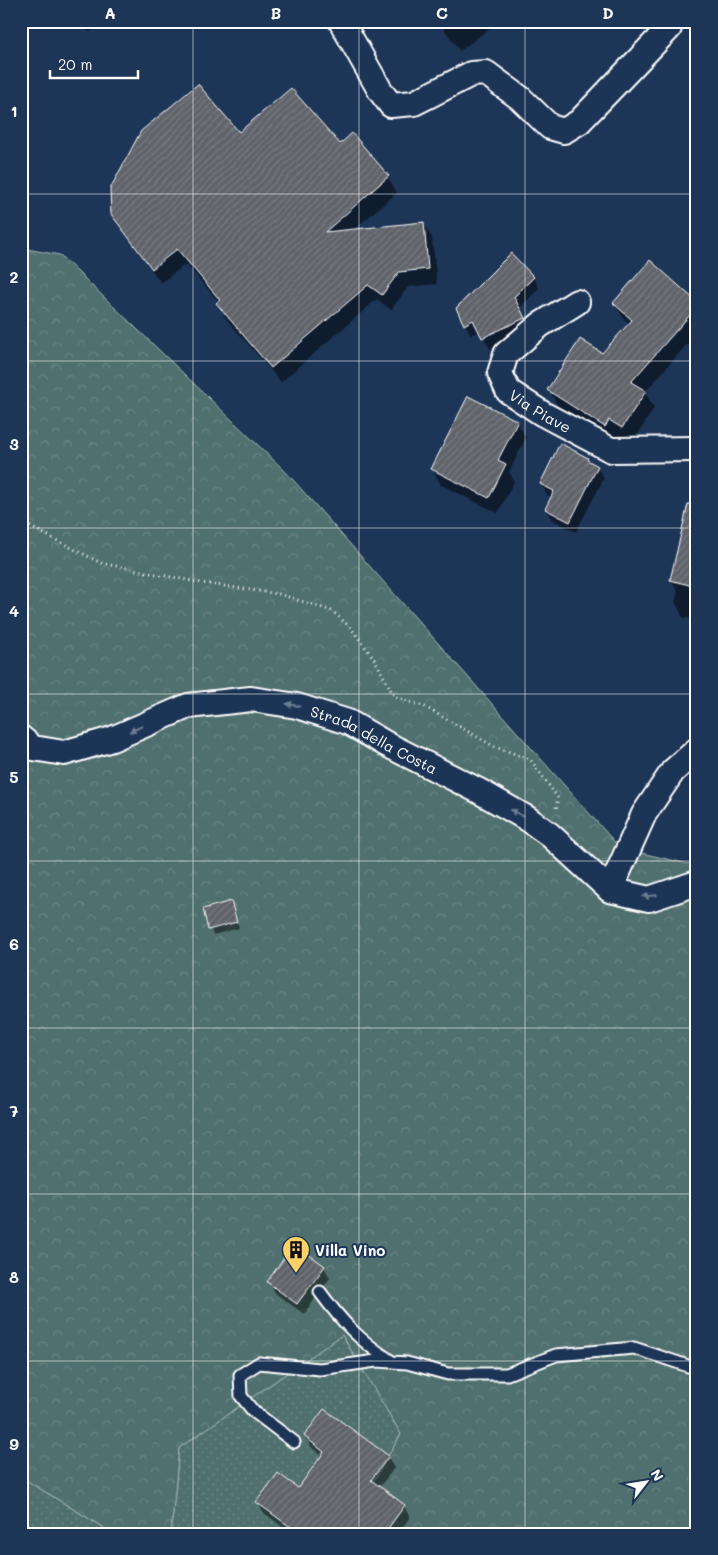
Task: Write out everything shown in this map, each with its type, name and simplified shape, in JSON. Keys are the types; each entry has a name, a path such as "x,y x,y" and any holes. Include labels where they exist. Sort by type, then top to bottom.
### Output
{"street":[{"path":"341,21 381,92 391,105 414,103 471,74 486,73 520,98 550,127 564,131 579,122 669,28"},
{"name":"Via Piave","path":"577,302 540,325 506,354 500,373 508,390 543,414 611,450 697,450"},
{"name":"Strada della Costa","path":"21,738 33,748 64,753 112,739 188,706 251,699 297,706 348,722 520,814 550,835 610,890 649,899 697,883"},
{"path":"610,890 644,814 673,770 697,750"}],"lane":[{"path":"320,1292 339,1318 370,1348 392,1362"},
{"path":"294,1442 253,1411 241,1396 240,1375 259,1363 320,1369 376,1361 407,1363 448,1374 507,1374 556,1355 634,1348 697,1369"}],"path":[{"path":"21,522 100,563 202,584 279,594 332,610 351,628 374,660 394,696 425,707 494,747 530,759 558,798 550,835"}],"green space":[{"path":"21,248 60,255 286,472 620,848 697,866 697,1534 343,1534 401,1434 342,1335 179,1448 171,1534 114,1534 21,1477"},
{"path":"342,1335 401,1434 343,1534 171,1534 179,1448"},
{"path":"21,1477 114,1534 21,1534"}],"building":[{"path":"198,84 239,132 291,88 340,144 352,133 389,176 325,232 424,222 428,269 399,272 382,295 368,285 271,368 216,303 220,300 177,249 152,269 111,214 110,189 141,131"},
{"path":"511,253 534,277 514,297 525,318 482,338 473,320 464,325 456,308"},
{"path":"650,260 697,302 697,307 631,382 646,391 622,428 609,420 605,427 547,390 580,339 602,353 632,320 613,303"},
{"path":"468,396 518,421 498,460 506,464 489,498 431,469"},
{"path":"560,443 588,458 587,460 598,466 570,522 545,509 554,491 540,484"},
{"path":"688,504 697,505 697,587 670,580"},
{"path":"231,901 237,922 208,930 203,909"},
{"name":"Villa Vino","path":"294,1244 325,1266 297,1304 267,1282"},
{"path":"324,1409 389,1456 371,1480 405,1505 384,1534 300,1534 256,1502 278,1473 298,1488 324,1452 304,1436"}],"place":[{"name":"Villa Vino","path":"296,1274"}]}
